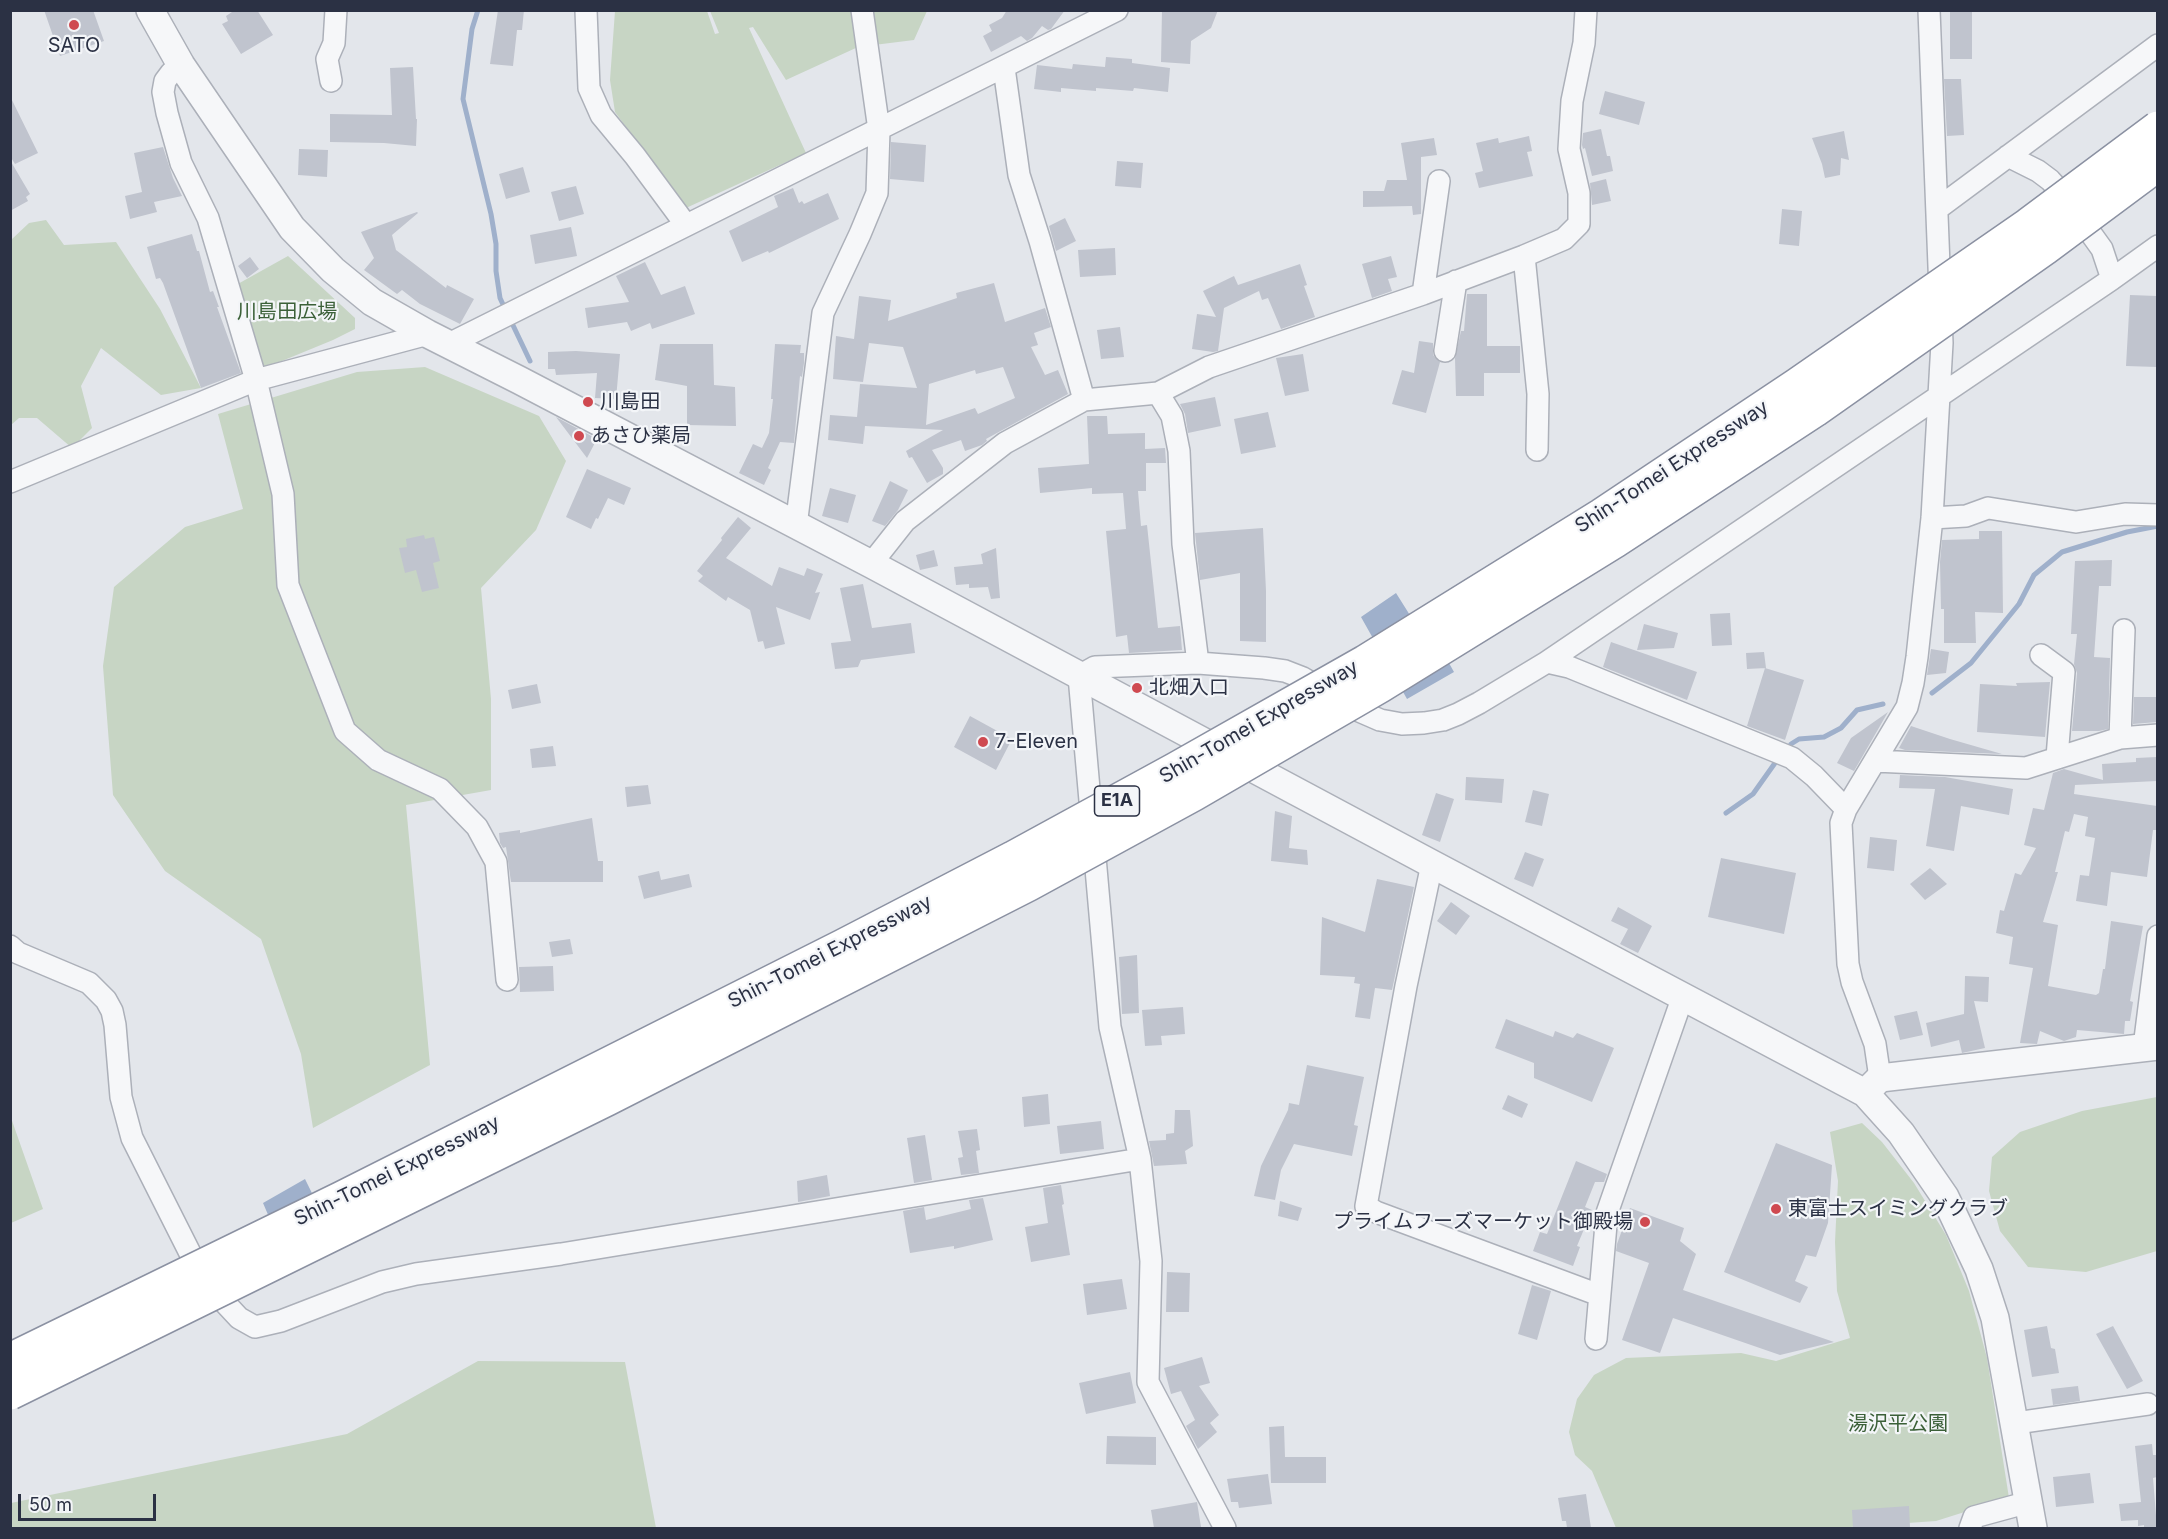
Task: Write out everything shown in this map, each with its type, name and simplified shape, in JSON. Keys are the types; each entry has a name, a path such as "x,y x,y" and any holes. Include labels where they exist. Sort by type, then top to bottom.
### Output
{"highway":[{"name":"Shin-Tomei Expressway","path":"10,1360 373,1183 864,935 1013,858 1365,662 1602,515 1788,392 2028,225 2157,128"},
{"name":"Shin-Tomei Expressway","path":"10,1393 607,1099 1029,884 1194,794 1380,686 1625,534 1815,410 2045,248 2157,164"}],"street":[{"path":"150,10 181,65 292,228 333,270 372,302 438,339 871,564 1683,996 1873,1086 2151,1047 2157,936"},
{"path":"331,81 327,59 334,43 336,10"},
{"path":"586,10 589,88 601,115 635,156 686,225"},
{"path":"796,526 823,312 877,194 879,130 862,10"},
{"path":"1067,35 1084,10"},
{"path":"10,482 256,380 438,339 576,282 1117,10"},
{"path":"871,564 906,521 1005,443 1084,400 1158,393 1209,367 1423,294 1563,239 1579,224 1579,193 1569,149 1572,101 1584,43 1586,10"},
{"path":"1929,10 1942,343 1932,518 1913,683 1907,707 1846,808 1841,823 1848,964 1852,982 1875,1044 1873,1086 1901,1133 1946,1197 1964,1233 1994,1312 2016,1423 2033,1528"},
{"path":"1937,209 2157,45"},
{"path":"181,65 171,72 165,81 167,113 181,163 208,218 256,380 283,494 288,585 345,731 378,760 440,789 477,827 496,862 507,980"},
{"path":"1004,68 1019,175 1040,241 1084,400"},
{"path":"2008,156 2038,171 2061,192 2102,249 2112,279"},
{"path":"1423,294 1439,181"},
{"path":"1079,676 1095,668 1198,663 1285,671 1303,678 1357,710 1380,720 1402,724 1443,720 1458,714 1547,662 2112,279 2157,246"},
{"path":"1524,256 1538,394 1537,450"},
{"path":"1444,351 1456,281"},
{"path":"1158,393 1172,416 1179,451 1183,544 1198,663"},
{"path":"1932,518 1966,516 1988,508 2076,522 2125,514 2157,515"},
{"path":"2120,738 2124,630"},
{"path":"2041,655 2064,672 2057,758"},
{"path":"1547,662 1569,667 1792,758 1846,808"},
{"path":"1079,676 1110,1027 1140,1159 1151,1261 1148,1382 1226,1528"},
{"path":"1875,761 2026,768 2120,738 2157,735"},
{"path":"1432,864 1406,986 1365,1206 1599,1294"},
{"path":"10,946 18,953 88,983 106,1000 112,1011 115,1025 121,1098 132,1138 193,1259 211,1288 239,1318 255,1327 281,1321 382,1282 416,1274 561,1254 1140,1159"},
{"path":"1596,1339 1607,1213 1683,996"},
{"path":"2016,1423 2148,1404"},
{"path":"1970,1528 1974,1517 2029,1502"}],"green space":[{"path":"615,11 707,11 715,34 719,33 710,11 927,11 914,40 858,47 786,80 753,27 749,28 806,153 686,208 615,112 610,80"},
{"path":"46,220 64,245 116,242 160,309 201,388 161,395 101,348 81,386 92,428 72,448 37,418 19,418 11,425 11,240 29,223"},
{"name":"川島田広場","path":"288,256 355,318 355,329 260,370 236,285"},
{"path":"425,367 539,416 566,461 536,530 481,588 491,699 491,790 406,805 430,1065 313,1128 301,1054 261,939 165,871 113,795 103,666 114,587 185,527 243,509 218,414 357,372"},
{"path":"2157,1097 2157,1251 2086,1272 2028,1267 2000,1231 1989,1191 1992,1157 2020,1132 2082,1111"},
{"path":"10,1115 43,1209 11,1223 10,1223"},
{"name":"湯沢平公園","path":"1862,1123 1882,1142 1914,1183 1946,1235 1969,1291 1987,1358 2009,1498 1936,1521 1836,1528 1616,1528 1592,1471 1575,1455 1569,1432 1577,1399 1594,1375 1626,1358 1741,1353 1776,1361 1850,1338 1837,1291 1835,1242 1838,1181 1830,1132"},
{"path":"478,1361 625,1362 656,1528 11,1528 11,1503 347,1434"}],"water":[{"path":"1396,593 1413,620 1422,615 1454,672 1407,699 1361,617"},
{"path":"305,1179 339,1248 278,1238 263,1203"}],"building":[{"path":"44,10 93,10 104,41 60,56"},
{"path":"235,10 257,10 273,35 241,54 222,24 228,21 226,16"},
{"path":"498,10 524,10 522,30 517,30 513,66 490,64"},
{"path":"1007,10 1065,10 1051,29 1048,30 1042,26 1027,41 1021,36 991,52 983,36 992,31 989,25 1002,18"},
{"path":"1162,10 1218,10 1211,28 1191,41 1190,64 1161,62"},
{"path":"1950,12 1972,12 1972,59 1950,59"},
{"path":"1106,57 1132,59 1132,63 1170,68 1168,92 1134,88 1133,91 1096,88 1096,91 1061,88 1061,92 1034,89 1037,65 1072,69 1073,64 1105,67"},
{"path":"413,67 417,119 416,146 330,142 330,114 392,115 390,68"},
{"path":"1944,79 1961,79 1964,135 1947,136"},
{"path":"1605,91 1645,102 1639,125 1599,114"},
{"path":"10,96 38,153 15,164 10,156"},
{"path":"1601,129 1613,171 1592,176 1585,148 1583,149 1582,145 1583,133"},
{"path":"1844,131 1849,160 1841,158 1840,175 1825,178 1812,138"},
{"path":"1529,136 1532,151 1527,152 1533,176 1479,188 1475,173 1483,171 1476,143 1498,138 1499,143"},
{"path":"1434,138 1437,155 1421,157 1421,214 1413,215 1412,206 1363,207 1363,191 1384,191 1387,180 1407,180 1401,143"},
{"path":"891,142 926,145 924,182 890,179"},
{"path":"163,147 173,178 182,196 154,202 157,212 130,219 125,196 142,192 134,153"},
{"path":"299,149 328,150 327,177 298,175"},
{"path":"10,160 30,194 26,197 28,201 10,211"},
{"path":"1117,161 1143,163 1141,188 1115,186"},
{"path":"523,167 530,192 506,199 499,174"},
{"path":"1606,179 1611,201 1592,205 1590,183"},
{"path":"576,186 584,214 559,221 551,192"},
{"path":"793,188 799,203 802,201 804,204 828,193 839,219 769,253 768,251 742,262 729,231 778,207 774,196"},
{"path":"1782,209 1802,211 1799,246 1779,244"},
{"path":"417,212 392,235 396,250 446,288 447,285 474,299 460,324 420,304 402,290 397,294 364,270 374,258 361,232"},
{"path":"1065,218 1076,241 1056,251 1049,226"},
{"path":"571,227 577,256 535,264 530,235"},
{"path":"192,234 210,292 213,291 241,373 201,388 163,283 160,278 156,279 147,247"},
{"path":"1115,248 1116,275 1080,277 1078,250"},
{"path":"1391,256 1397,277 1388,279 1392,291 1372,298 1362,264"},
{"path":"250,257 259,269 247,278 238,266"},
{"path":"645,262 661,295 685,286 695,314 652,329 650,323 631,331 627,322 588,328 585,308 629,302 616,276"},
{"path":"1300,264 1307,285 1304,286 1315,317 1281,329 1268,298 1262,300 1259,291 1224,308 1218,351 1192,349 1197,314 1216,317 1203,291 1234,276 1238,285"},
{"path":"994,283 1005,322 1045,308 1051,327 1034,333 1038,345 1031,347 1045,375 1058,370 1068,394 986,439 987,441 982,445 965,451 961,440 932,450 943,468 943,474 927,483 906,451 943,430 865,426 863,444 828,440 830,415 857,417 860,384 917,388 903,347 869,343 863,382 833,379 836,336 854,339 859,296 891,300 888,321 957,298 956,293","holes":["1003,367 1015,398 978,414 975,408 926,425 929,384 975,370 976,374"]},
{"path":"1467,294 1487,294 1487,346 1520,346 1520,373 1484,373 1484,396 1456,396 1455,358 1461,331 1464,331"},
{"path":"2130,295 2157,296 2157,367 2126,366"},
{"path":"1120,327 1124,357 1101,359 1097,330"},
{"path":"1419,341 1433,343 1433,355 1440,362 1426,413 1392,404 1402,370 1414,373"},
{"path":"660,344 713,344 714,385 735,387 736,426 687,425 687,386 655,380"},
{"path":"775,344 801,345 800,353 804,353 804,363 802,377 800,376 794,443 780,442 768,468 771,470 764,485 739,473 753,444 762,448 769,433"},
{"path":"548,352 620,354 616,399 595,398 597,373 556,375 555,369 548,369"},
{"path":"1303,354 1309,391 1285,396 1276,358"},
{"path":"1215,397 1221,426 1188,433 1185,414 1180,404"},
{"path":"1268,412 1276,447 1241,454 1234,419"},
{"path":"1087,416 1107,416 1108,434 1145,433 1145,449 1165,448 1166,463 1146,463 1146,491 1138,491 1141,526 1147,525 1158,628 1180,626 1182,650 1129,653 1127,635 1116,637 1106,531 1126,529 1123,493 1092,494 1092,488 1040,493 1038,468 1089,464"},
{"path":"556,417 597,439 587,458"},
{"path":"587,469 631,488 624,505 608,498 591,529 566,517"},
{"path":"890,481 908,490 898,510 885,526 872,521"},
{"path":"830,488 856,495 848,523 822,516"},
{"path":"738,517 751,528 726,558 772,586 779,567 804,576 807,568 823,574 815,593 820,592 810,620 776,607 785,644 765,649 763,641 758,642 750,610 728,597 726,601 698,581 703,576 697,571"},
{"path":"1263,528 1266,642 1240,641 1240,573 1200,580 1195,533"},
{"path":"1979,531 2002,531 2003,613 1975,612 1976,643 1944,643 1940,562 1942,540 1979,539"},
{"path":"424,535 425,539 434,537 440,561 433,563 439,588 422,592 416,570 405,573 399,548 407,547 406,539"},
{"path":"996,548 1000,598 991,599 988,587 969,588 969,584 956,585 954,567 983,564 981,554"},
{"path":"934,550 938,566 920,570 916,555"},
{"path":"2112,560 2111,586 2099,586 2094,657 2110,658 2108,729 2072,731 2077,673 2074,664 2077,634 2071,634 2075,561"},
{"path":"863,584 872,628 911,623 915,653 861,660 858,667 835,669 831,643 851,641 840,588"},
{"path":"1730,613 1732,645 1712,646 1710,614"},
{"path":"1644,624 1678,633 1674,648 1637,650"},
{"path":"1611,642 1697,672 1687,700 1603,667"},
{"path":"1931,649 1949,652 1946,673 1927,675"},
{"path":"1764,652 1766,668 1747,669 1746,653"},
{"path":"1765,668 1804,680 1785,740 1747,726"},
{"path":"2050,682 2045,737 1977,732 1980,684 2017,686 2016,683"},
{"path":"537,684 541,703 512,709 508,690"},
{"path":"2134,697 2157,697 2157,722 2133,724"},
{"path":"1888,712 1854,771 1837,763 1851,738"},
{"path":"970,716 1012,739 996,770 954,747"},
{"path":"1911,726 1950,739 2002,754 1899,748"},
{"path":"553,746 556,766 532,768 530,749"},
{"path":"2157,757 2157,781 2075,785 2074,794 2157,806 2157,830 2153,830 2147,877 2111,872 2107,906 2076,901 2080,875 2089,876 2095,838 2085,836 2088,817 2074,814 2069,832 2065,831 2055,872 2058,872 2043,922 2058,925 2048,986 2096,995 2099,993 2103,969 2105,969 2111,921 2143,926 2130,1001 2133,1002 2130,1021 2125,1021 2124,1034 2077,1030 2076,1037 2064,1041 2040,1031 2037,1044 2020,1043 2033,968 2009,964 2013,937 1996,933 2000,910 2004,911 2015,873 2021,875 2036,848 2024,845 2033,808 2044,810 2053,773 2064,769 2103,780 2102,764 2136,762 2136,758"},
{"path":"1900,775 1945,777 2013,789 2009,815 1961,806 1954,851 1926,846 1935,789 1899,788"},
{"path":"1466,777 1504,779 1502,803 1465,800"},
{"path":"648,785 651,804 627,807 625,787"},
{"path":"1533,790 1549,794 1542,826 1525,822"},
{"path":"1436,793 1454,799 1440,842 1422,835"},
{"path":"1275,811 1292,816 1289,848 1307,850 1308,865 1271,861"},
{"path":"592,818 598,861 603,861 603,882 511,882 506,847 503,848 500,843 499,833 520,830 520,833"},
{"path":"1870,837 1897,840 1894,871 1867,868"},
{"path":"1525,852 1544,859 1533,887 1514,879"},
{"path":"1721,858 1796,873 1784,934 1708,917"},
{"path":"1930,868 1947,884 1925,900 1910,884"},
{"path":"659,871 661,880 689,874 692,887 644,899 638,876"},
{"path":"1377,879 1414,887 1392,990 1375,988 1370,1019 1355,1017 1360,984 1354,983 1355,977 1320,975 1322,917 1365,932"},
{"path":"1451,902 1470,916 1456,935 1437,921"},
{"path":"1618,907 1652,926 1638,953 1620,944 1628,929 1611,921"},
{"path":"570,939 573,954 552,957 549,942"},
{"path":"1137,955 1139,1013 1122,1014 1119,957"},
{"path":"553,966 554,991 520,992 519,967"},
{"path":"1965,976 1989,977 1988,1002 1974,1001 1985,1048 1962,1053 1959,1040 1931,1047 1926,1023 1964,1014"},
{"path":"1183,1007 1185,1034 1161,1036 1162,1045 1145,1046 1142,1010"},
{"path":"1917,1011 1923,1035 1900,1040 1894,1016"},
{"path":"1506,1019 1553,1037 1555,1031 1573,1038 1577,1033 1614,1048 1592,1102 1534,1078 1534,1063 1495,1048"},
{"path":"1307,1065 1364,1077 1354,1125 1358,1126 1352,1156 1294,1144 1281,1170 1275,1200 1254,1196 1261,1166 1288,1110 1289,1103 1299,1105"},
{"path":"1048,1094 1050,1124 1024,1127 1022,1097"},
{"path":"1508,1095 1528,1104 1522,1118 1502,1109"},
{"path":"1175,1110 1190,1110 1193,1146 1185,1151 1187,1164 1154,1166 1149,1141 1166,1140 1166,1134 1174,1133"},
{"path":"1101,1121 1104,1149 1060,1154 1057,1126"},
{"path":"977,1129 980,1150 976,1151 979,1173 961,1175 958,1158 963,1157 958,1131"},
{"path":"925,1135 932,1180 914,1183 907,1138"},
{"path":"1776,1143 1832,1165 1828,1223 1816,1257 1806,1255 1795,1281 1808,1287 1800,1303 1724,1272"},
{"path":"1576,1161 1607,1174 1604,1182 1595,1182 1585,1207 1592,1210 1577,1246 1580,1247 1573,1266 1533,1251 1540,1232 1547,1234"},
{"path":"827,1175 830,1196 798,1202 797,1181"},
{"path":"1061,1185 1070,1255 1031,1262 1025,1227 1048,1223 1043,1188"},
{"path":"983,1198 993,1240 954,1249 954,1246 910,1253 903,1211 924,1207 926,1220 971,1209 969,1200"},
{"path":"1280,1201 1302,1208 1298,1221 1278,1216"},
{"path":"1630,1208 1684,1228 1680,1241 1696,1254 1683,1290 1834,1342 1780,1355 1673,1318 1660,1353 1622,1340 1649,1263 1616,1251"},
{"path":"1167,1272 1190,1273 1189,1312 1166,1312"},
{"path":"1122,1279 1127,1309 1087,1315 1083,1284"},
{"path":"1532,1285 1551,1291 1537,1340 1518,1334"},
{"path":"2047,1326 2051,1348 2055,1349 2059,1373 2032,1377 2024,1330"},
{"path":"2113,1326 2143,1381 2127,1389 2096,1334"},
{"path":"1202,1357 1210,1383 1199,1386 1219,1415 1210,1423 1217,1432 1198,1449 1186,1426 1195,1420 1181,1391 1171,1394 1164,1368"},
{"path":"1130,1372 1136,1403 1086,1414 1079,1383"},
{"path":"2078,1386 2080,1401 2053,1405 2051,1389"},
{"path":"1284,1426 1285,1457 1326,1457 1326,1483 1271,1483 1269,1427"},
{"path":"1107,1436 1156,1437 1156,1465 1106,1464"},
{"path":"2152,1444 2153,1455 2157,1455 2157,1477 2153,1478 2157,1528 2144,1528 2144,1525 2138,1526 2138,1520 2121,1521 2119,1504 2141,1502 2135,1446"},
{"path":"2090,1473 2094,1503 2056,1507 2053,1477"},
{"path":"1268,1474 1272,1504 1239,1508 1238,1502 1231,1502 1227,1479"},
{"path":"1586,1494 1591,1528 1567,1528 1566,1521 1562,1521 1558,1498"},
{"path":"1197,1502 1201,1527 1154,1528 1151,1510"},
{"path":"1909,1506 1910,1527 1853,1528 1852,1510"}],"waterway":[{"path":"478,10 472,29 463,99 491,214 500,298 506,311"},
{"path":"510,319 530,361"},
{"path":"1932,693 1971,663 2019,604 2034,575 2062,552 2127,532 2158,526"},
{"path":"1791,744 1799,739 1824,737 1841,728 1857,710 1883,704"},
{"path":"1726,813 1753,794 1775,763"}],"place":[{"name":"SATO","path":"74,25"},
{"name":"川島田","path":"588,402"},
{"name":"あさひ薬局","path":"579,436"},
{"name":"北畑入口","path":"1137,688"},
{"name":"7-Eleven","path":"983,742"},
{"name":"東富士スイミングクラブ","path":"1776,1209"},
{"name":"プライムフーズマーケット御殿場","path":"1645,1222"}]}
